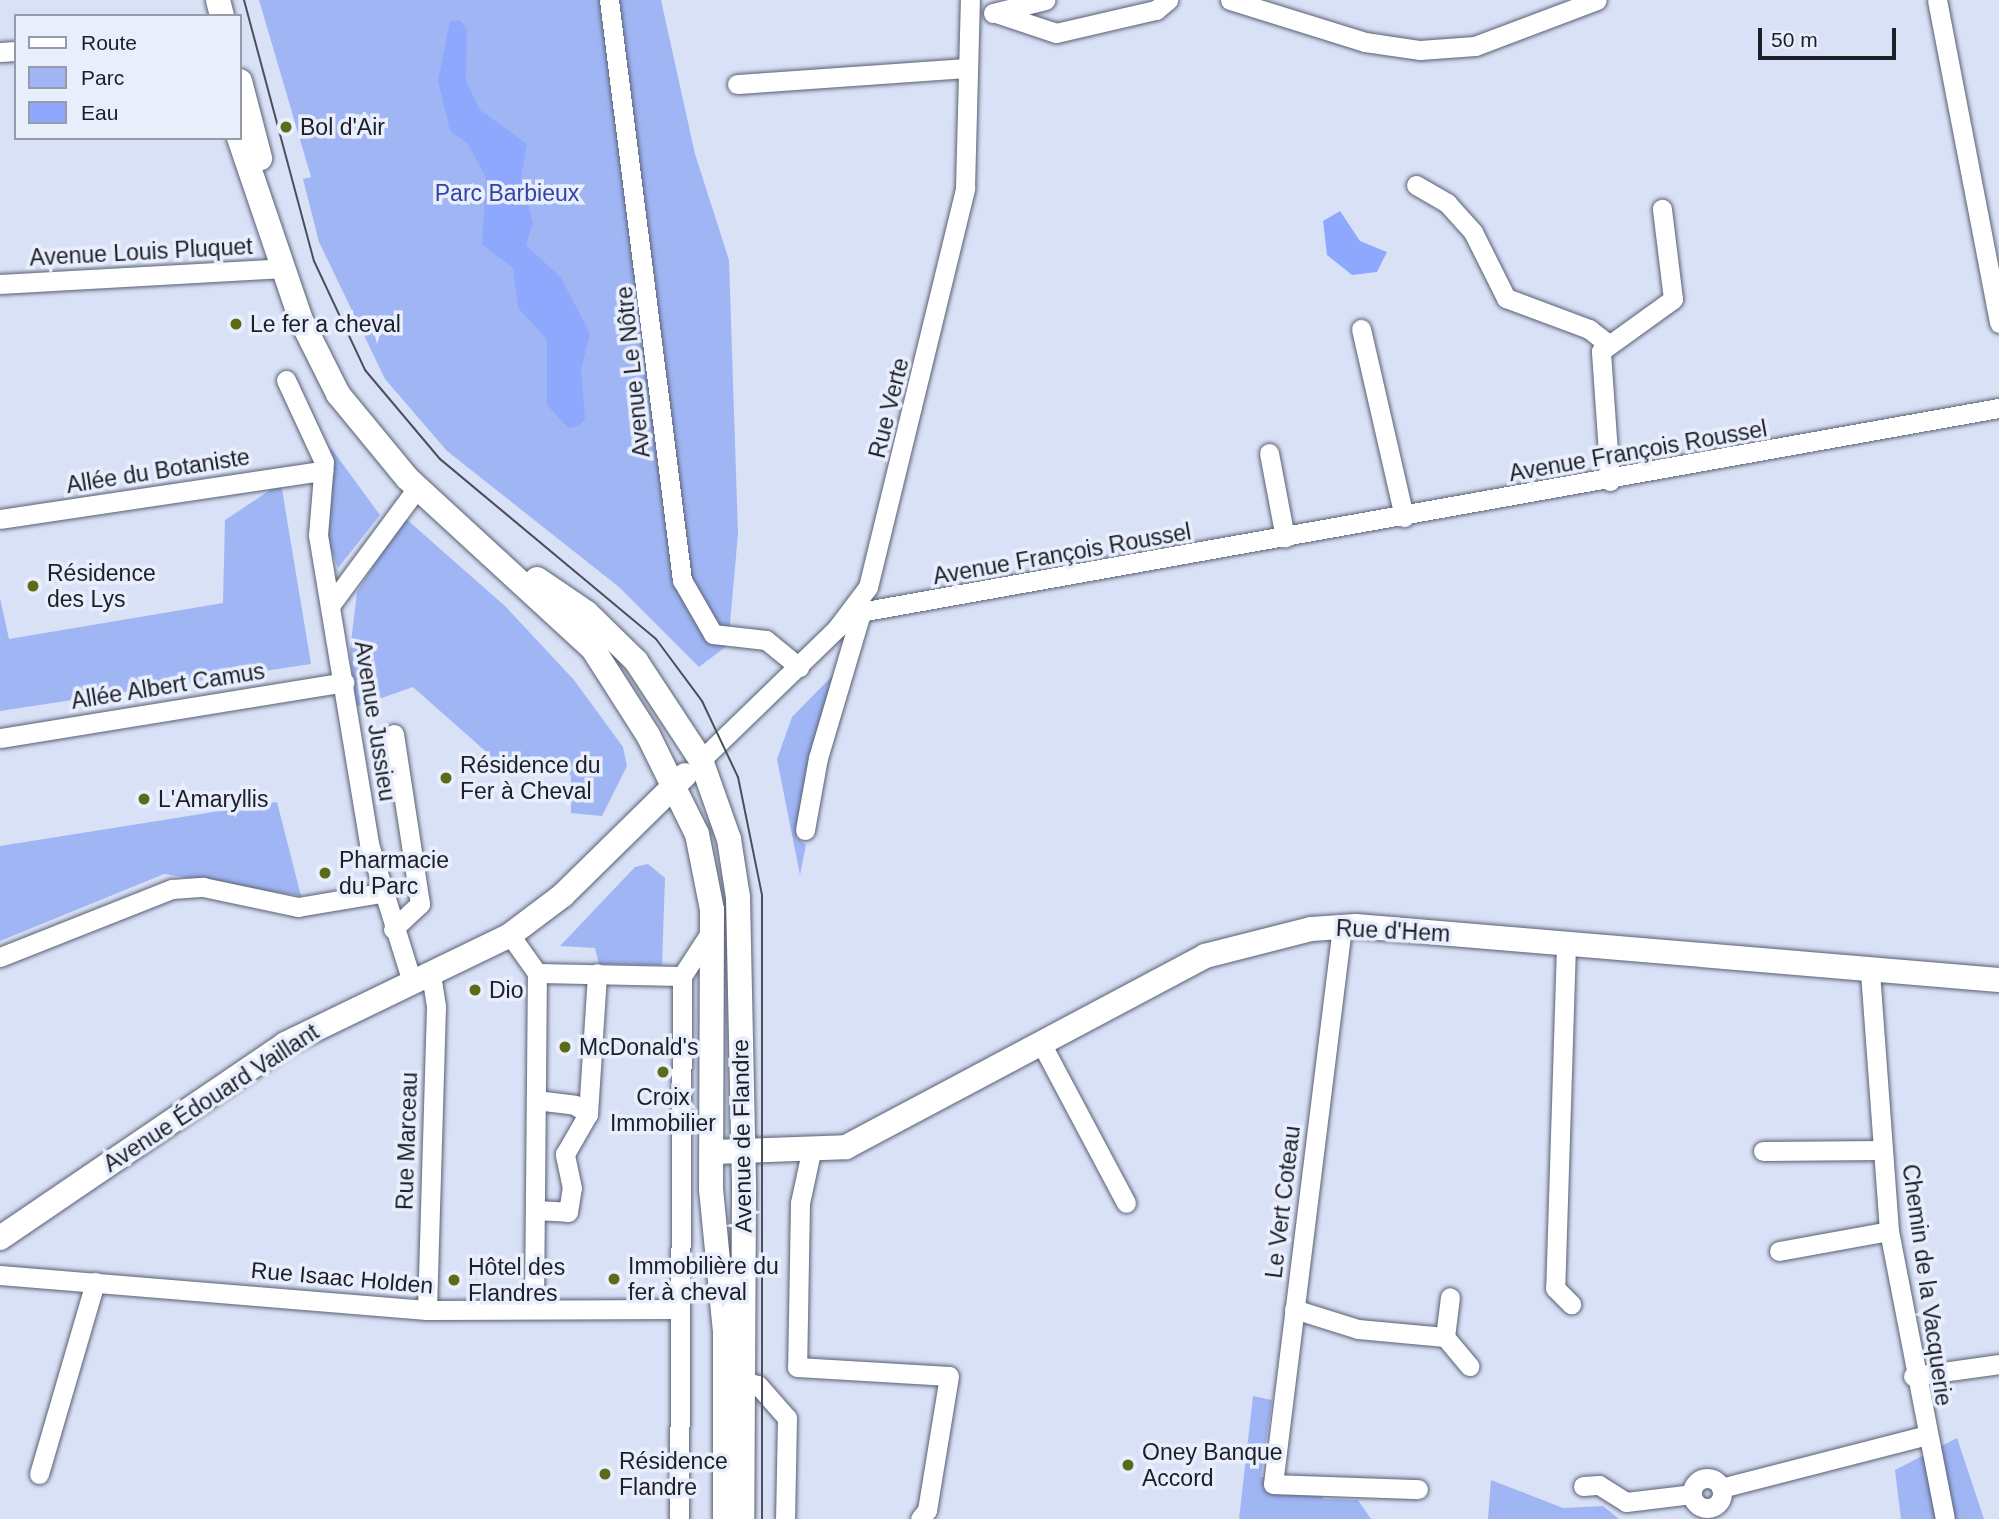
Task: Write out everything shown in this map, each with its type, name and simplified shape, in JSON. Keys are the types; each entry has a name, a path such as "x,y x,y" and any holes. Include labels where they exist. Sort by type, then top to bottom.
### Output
{"main road":[{"path":"242,90 284,268"},
{"path":"240,140 284,268 338,394 417,488 495,553"},
{"name":"Avenue de Flandre","path":"495,553 563,594 617,641 701,760 729,839 739,929 742,1152 735,1378 725,1519"},
{"name":"Avenue de Flandre","path":"495,553 593,649 675,785 702,850 712,930 712,1152 735,1378 742,1519"},
{"name":"Avenue Édouard Vaillant","path":"0,1238 268,1055 510,935 563,895 701,760"},
{"name":"Rue d'Hem","path":"712,1152 811,1152 854,1143 1205,956 1342,926 1870,972 1999,980"},
{"path":"712,930 739,929"}],"street":[{"name":"Avenue Le Nôtre","path":"609,0 682,580 713,634 766,640 799,667"},
{"path":"996,13 1045,0"},
{"path":"969,10 996,13 1056,33 1156,9 1168,0"},
{"path":"1230,0 1364,42 1420,50 1475,46 1597,0"},
{"path":"1937,0 1999,323"},
{"name":"Rue Verte","path":"701,760 855,614 875,565 957,226 970,141 967,68 969,10"},
{"path":"737,84 967,68"},
{"path":"1416,185 1447,203 1473,232 1506,298 1589,329 1608,344"},
{"path":"1610,481 1601,351 1673,299 1662,209"},
{"name":"Avenue Louis Pluquet","path":"0,284 284,268"},
{"path":"1361,330 1404,517"},
{"name":"Avenue Jussieu","path":"286,380 321,449 323,471 318,535 332,603 380,892 394,929 421,978"},
{"name":"Avenue François Roussel","path":"855,614 1610,481 1999,408"},
{"path":"1269,453 1285,538"},
{"name":"Allée du Botaniste","path":"0,519 323,471"},
{"path":"332,603 417,488"},
{"path":"806,830 818,758 855,614"},
{"name":"Allée Albert Camus","path":"0,738 344,682"},
{"path":"394,734 420,904 394,929"},
{"path":"0,957 172,889 203,887 298,907 380,892"},
{"name":"Le Vert Coteau","path":"1342,926 1273,1484 1418,1489"},
{"path":"679,1519 682,976 712,930"},
{"path":"510,935 537,973 534,1308"},
{"path":"1566,945 1555,1288 1571,1304"},
{"name":"Chemin de la Vacquerie","path":"1870,972 1889,1231 1924,1436 1945,1519"},
{"path":"537,973 682,976"},
{"path":"535,1210 568,1212 572,1188 565,1154 588,1114 597,974"},
{"name":"Rue Marceau","path":"421,978 436,1006 427,1310"},
{"path":"1041,1044 1126,1203"},
{"path":"536,1100 575,1105 588,1114"},
{"path":"1763,1152 1883,1150"},
{"path":"811,1152 800,1203 797,1367 948,1376 927,1510 920,1519"},
{"path":"1779,1251 1889,1231"},
{"name":"Rue Isaac Holden","path":"0,1275 427,1310 680,1309"},
{"path":"39,1474 95,1282"},
{"path":"1445,1337 1450,1297"},
{"path":"1294,1309 1358,1329 1445,1337 1469,1366"},
{"path":"1913,1377 1999,1364"},
{"path":"735,1378 763,1389 787,1418 785,1519"},
{"path":"1583,1486 1599,1485 1626,1502 1692,1494 1704,1479 1721,1488 1924,1436"}],"green space":[{"name":"Parc Barbieux","path":"259,0 661,0 695,154 729,260 738,534 728,645 699,667 619,587 447,451 385,379 319,242 303,179 311,177"},
{"path":"331,448 380,515 338,568 327,538"},
{"path":"281,483 311,664 0,711 0,598 9,639 223,603 225,520"},
{"path":"404,517 506,607 574,680 623,747 627,766 602,816 571,813 571,775 492,757 413,687 356,707 350,651 357,592"},
{"path":"840,668 808,770 796,837 806,845 800,875 777,759 792,717"},
{"path":"277,802 301,896 164,874 0,941 0,846"},
{"path":"648,864 665,878 662,965 599,964 595,948 560,946 635,867"},
{"path":"1253,1396 1272,1400 1261,1477 1324,1478 1323,1499 1358,1500 1371,1519 1239,1519"},
{"path":"1957,1438 1984,1519 1901,1519 1895,1470"},
{"path":"1491,1480 1563,1508 1603,1506 1619,1519 1488,1519"}],"water":[{"path":"459,20 467,29 466,81 480,110 527,144 521,178 533,223 526,245 561,278 590,333 581,370 585,419 578,426 568,428 547,405 547,339 518,308 513,268 482,245 486,178 468,144 450,131 438,81 450,21"},
{"path":"1340,211 1360,241 1387,252 1377,272 1352,275 1327,255 1323,221"}],"tram line":[{"path":"244,0 314,261 365,370 440,459 656,639 702,701 738,777 762,895 762,1519"}],"place":[{"name":"Bol d'Air","path":"286,127"},
{"name":"Le fer a cheval","path":"236,324"},
{"name":"Résidence des Lys","path":"33,586"},
{"name":"Résidence du Fer à Cheval","path":"446,778"},
{"name":"L'Amaryllis","path":"144,799"},
{"name":"Pharmacie du Parc","path":"325,873"},
{"name":"Dio","path":"475,990"},
{"name":"McDonald's","path":"565,1047"},
{"name":"Croix Immobilier","path":"663,1072"},
{"name":"Immobilière du fer à cheval","path":"614,1279"},
{"name":"Hôtel des Flandres","path":"454,1280"},
{"name":"Oney Banque Accord","path":"1128,1465"},
{"name":"Résidence Flandre","path":"605,1474"}]}
